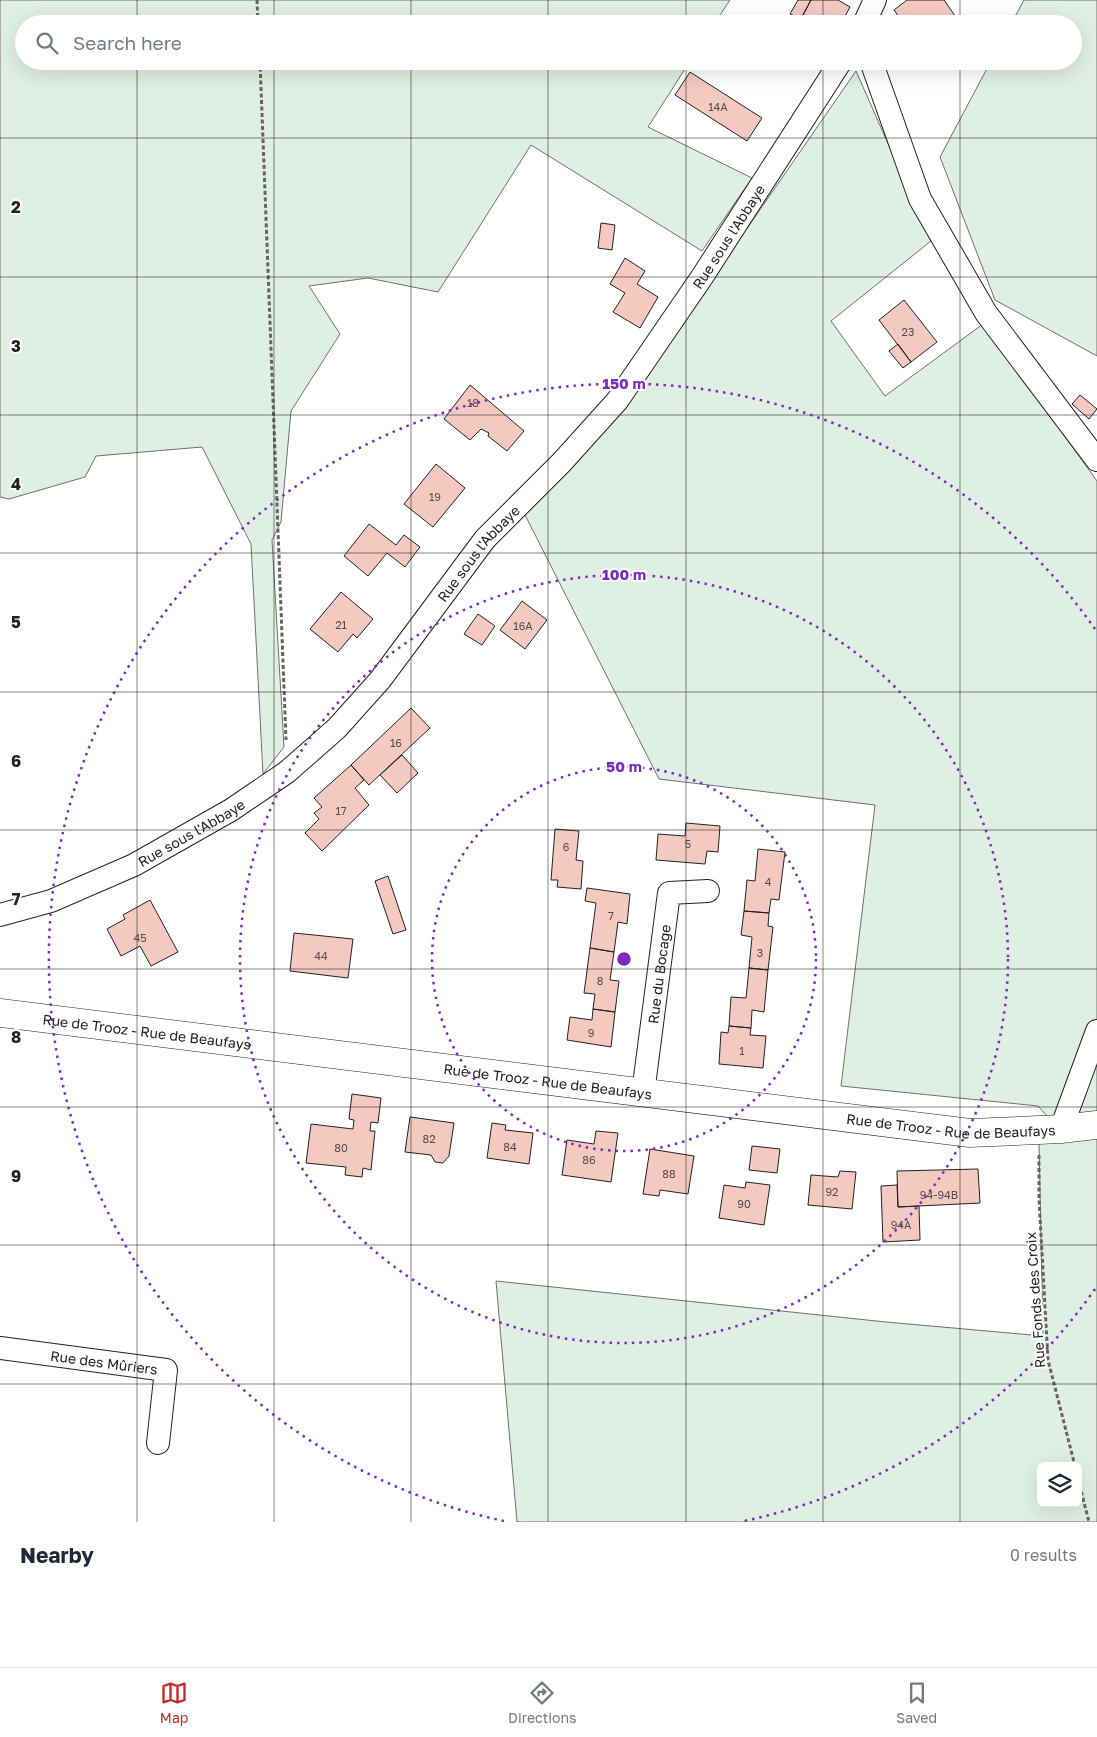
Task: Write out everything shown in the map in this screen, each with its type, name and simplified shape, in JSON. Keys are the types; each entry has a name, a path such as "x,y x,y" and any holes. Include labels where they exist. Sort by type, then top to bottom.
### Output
{"street":[{"path":"868,15 875,0"},
{"name":"Rue sous l'Abbaye","path":"0,915 51,901 134,865 231,810 287,772 337,728 380,680 484,539 562,462 617,401 702,277 835,70"},
{"path":"874,70 920,199 986,313 1097,460"},
{"name":"Rue du Bocage","path":"643,1093 669,893 708,891"},
{"name":"Rue de Trooz - Rue de Beaufays","path":"0,1013 970,1133 1097,1125"},
{"path":"1050,1129 1097,1031"},
{"name":"Rue des Mûriers","path":"0,1348 166,1370 158,1443"}],"path":[{"path":"257,0 258,15"},
{"path":"260,70 287,772"},
{"name":"Rue Fonds des Croix","path":"1050,1129 1039,1199 1048,1360 1074,1462"},
{"path":"1082,1495 1089,1522"}],"green space":[{"path":"0,0 730,0 720,15 15,15 15,70 684,70 648,127 752,178 702,251 531,145 438,292 368,278 309,286 340,334 291,411 281,522 272,540 284,747 263,774 251,544 202,447 96,456 85,477 9,499 0,497"},
{"path":"1024,0 1097,0 1097,356 995,300 940,157 986,70 1082,70 1082,15 1016,15"},
{"path":"856,71 931,241 831,321 885,396 983,324 1097,481 1097,1522 517,1522 496,1281 886,1322 1043,1336 1039,1142 1067,1138 1038,1106 841,1086 875,805 659,779 522,509 667,344"}],"building":[{"path":"798,0 811,0 803,15 790,14"},
{"path":"811,0 838,0 850,7 846,15 803,15"},
{"path":"907,0 944,0 954,15 898,15 894,10"},
{"path":"690,72 762,118 747,141 675,95"},
{"path":"601,223 615,225 612,250 598,248"},
{"path":"625,258 645,271 637,284 658,297 640,328 613,312 625,293 610,284"},
{"path":"904,300 937,342 911,362 879,320"},
{"path":"898,344 911,362 903,368 889,351"},
{"path":"470,385 524,431 507,451 488,436 489,433 481,429 470,440 444,419"},
{"path":"1080,395 1097,409 1089,419 1072,404"},
{"path":"436,464 465,488 433,527 404,504"},
{"path":"369,524 396,545 404,535 420,547 405,567 387,553 368,576 344,556"},
{"path":"341,592 373,619 357,638 353,634 338,652 310,629"},
{"path":"522,601 547,620 525,649 500,630"},
{"path":"478,614 495,626 482,645 464,634"},
{"path":"411,708 430,728 369,785 351,765"},
{"path":"402,755 418,773 397,793 380,775"},
{"path":"351,765 364,780 355,788 369,805 322,851 305,833 319,819 314,813 322,807 314,798"},
{"path":"686,823 720,826 718,852 707,851 705,864 656,860 658,834 685,836"},
{"path":"555,829 579,831 576,860 583,861 581,889 557,887 558,880 551,880"},
{"path":"758,849 785,852 779,900 771,899 769,913 744,911 747,880 755,881"},
{"path":"388,876 406,930 393,934 375,881"},
{"path":"587,888 630,894 627,924 618,922 614,952 590,948 596,903 585,901"},
{"path":"150,900 178,952 151,966 140,946 121,956 107,929 125,919 123,915"},
{"path":"744,911 769,913 768,926 773,927 768,970 749,968 752,937 741,935"},
{"path":"294,933 353,939 348,978 290,971"},
{"path":"590,948 614,952 610,980 619,981 615,1012 593,1009 595,994 584,993"},
{"path":"749,968 768,970 764,1012 752,1010 751,1028 729,1026 731,997 746,998"},
{"path":"593,1009 615,1012 611,1047 567,1040 570,1017 592,1020"},
{"path":"729,1026 751,1028 750,1035 766,1036 763,1068 719,1064 721,1032 728,1033"},
{"path":"352,1094 381,1098 378,1123 371,1122 370,1131 375,1131 371,1170 363,1168 362,1177 345,1175 346,1167 306,1163 311,1124 353,1129 354,1120 349,1119"},
{"path":"410,1117 454,1123 449,1156 443,1163 435,1162 431,1155 405,1152"},
{"path":"492,1123 506,1125 505,1130 533,1133 529,1164 487,1158"},
{"path":"596,1131 618,1133 611,1182 562,1175 567,1140 594,1144"},
{"path":"752,1146 780,1149 777,1173 749,1170"},
{"path":"650,1149 694,1156 688,1194 660,1190 659,1196 643,1194"},
{"path":"978,1169 980,1203 898,1207 897,1171"},
{"path":"840,1171 856,1172 852,1209 808,1205 811,1175 838,1177"},
{"path":"746,1182 770,1185 764,1225 719,1218 724,1185 745,1188"},
{"path":"897,1185 898,1207 919,1206 920,1240 883,1242 881,1186"}]}
